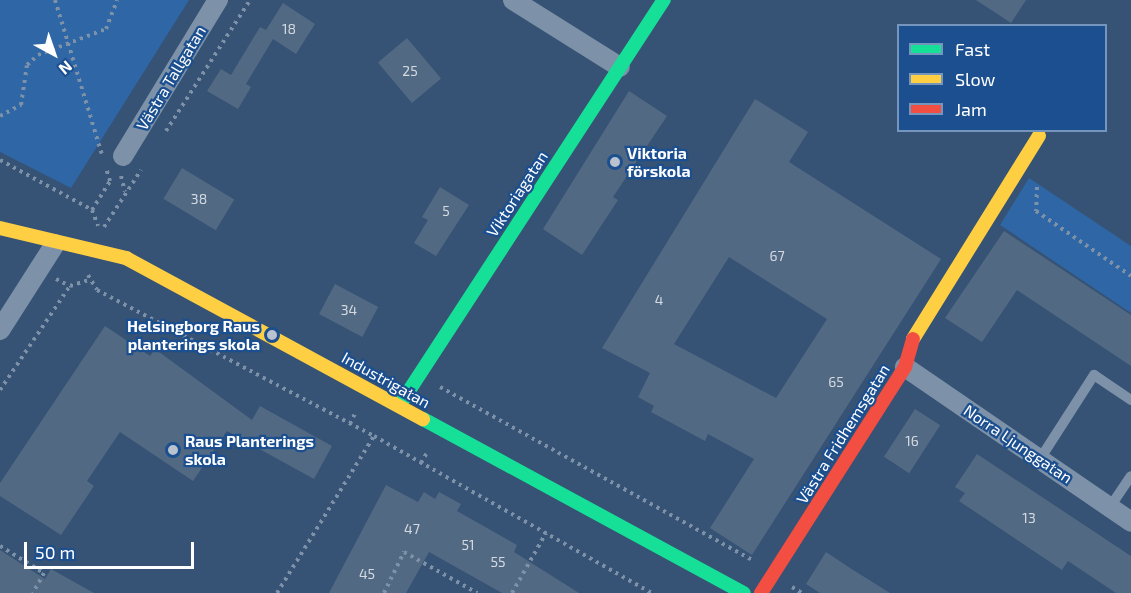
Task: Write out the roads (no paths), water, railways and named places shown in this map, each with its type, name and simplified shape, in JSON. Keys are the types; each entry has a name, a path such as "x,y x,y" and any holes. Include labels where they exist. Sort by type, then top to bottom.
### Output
{"street":[{"name":"Västra Tallgatan","path":"123,156 218,0"},
{"path":"513,0 620,67"},
{"name":"Viktoriagatan","path":"399,406 664,0"},
{"name":"Västra Fridhemsgatan","path":"761,593 905,367 915,334 1040,136"},
{"name":"Industrigatan","path":"0,228 55,244 93,249 136,263 744,593"},
{"path":"0,330 55,244"},
{"name":"Norra Ljunggatan","path":"905,367 1131,522"}],"lane":[{"path":"1040,459 1094,375 1131,400"},
{"path":"1110,507 1131,476"}],"place":[{"name":"Viktoria förskola","path":"615,162"},
{"name":"Helsingborg Raus planterings skola","path":"272,335"},
{"name":"Raus Planterings skola","path":"173,450"}]}
